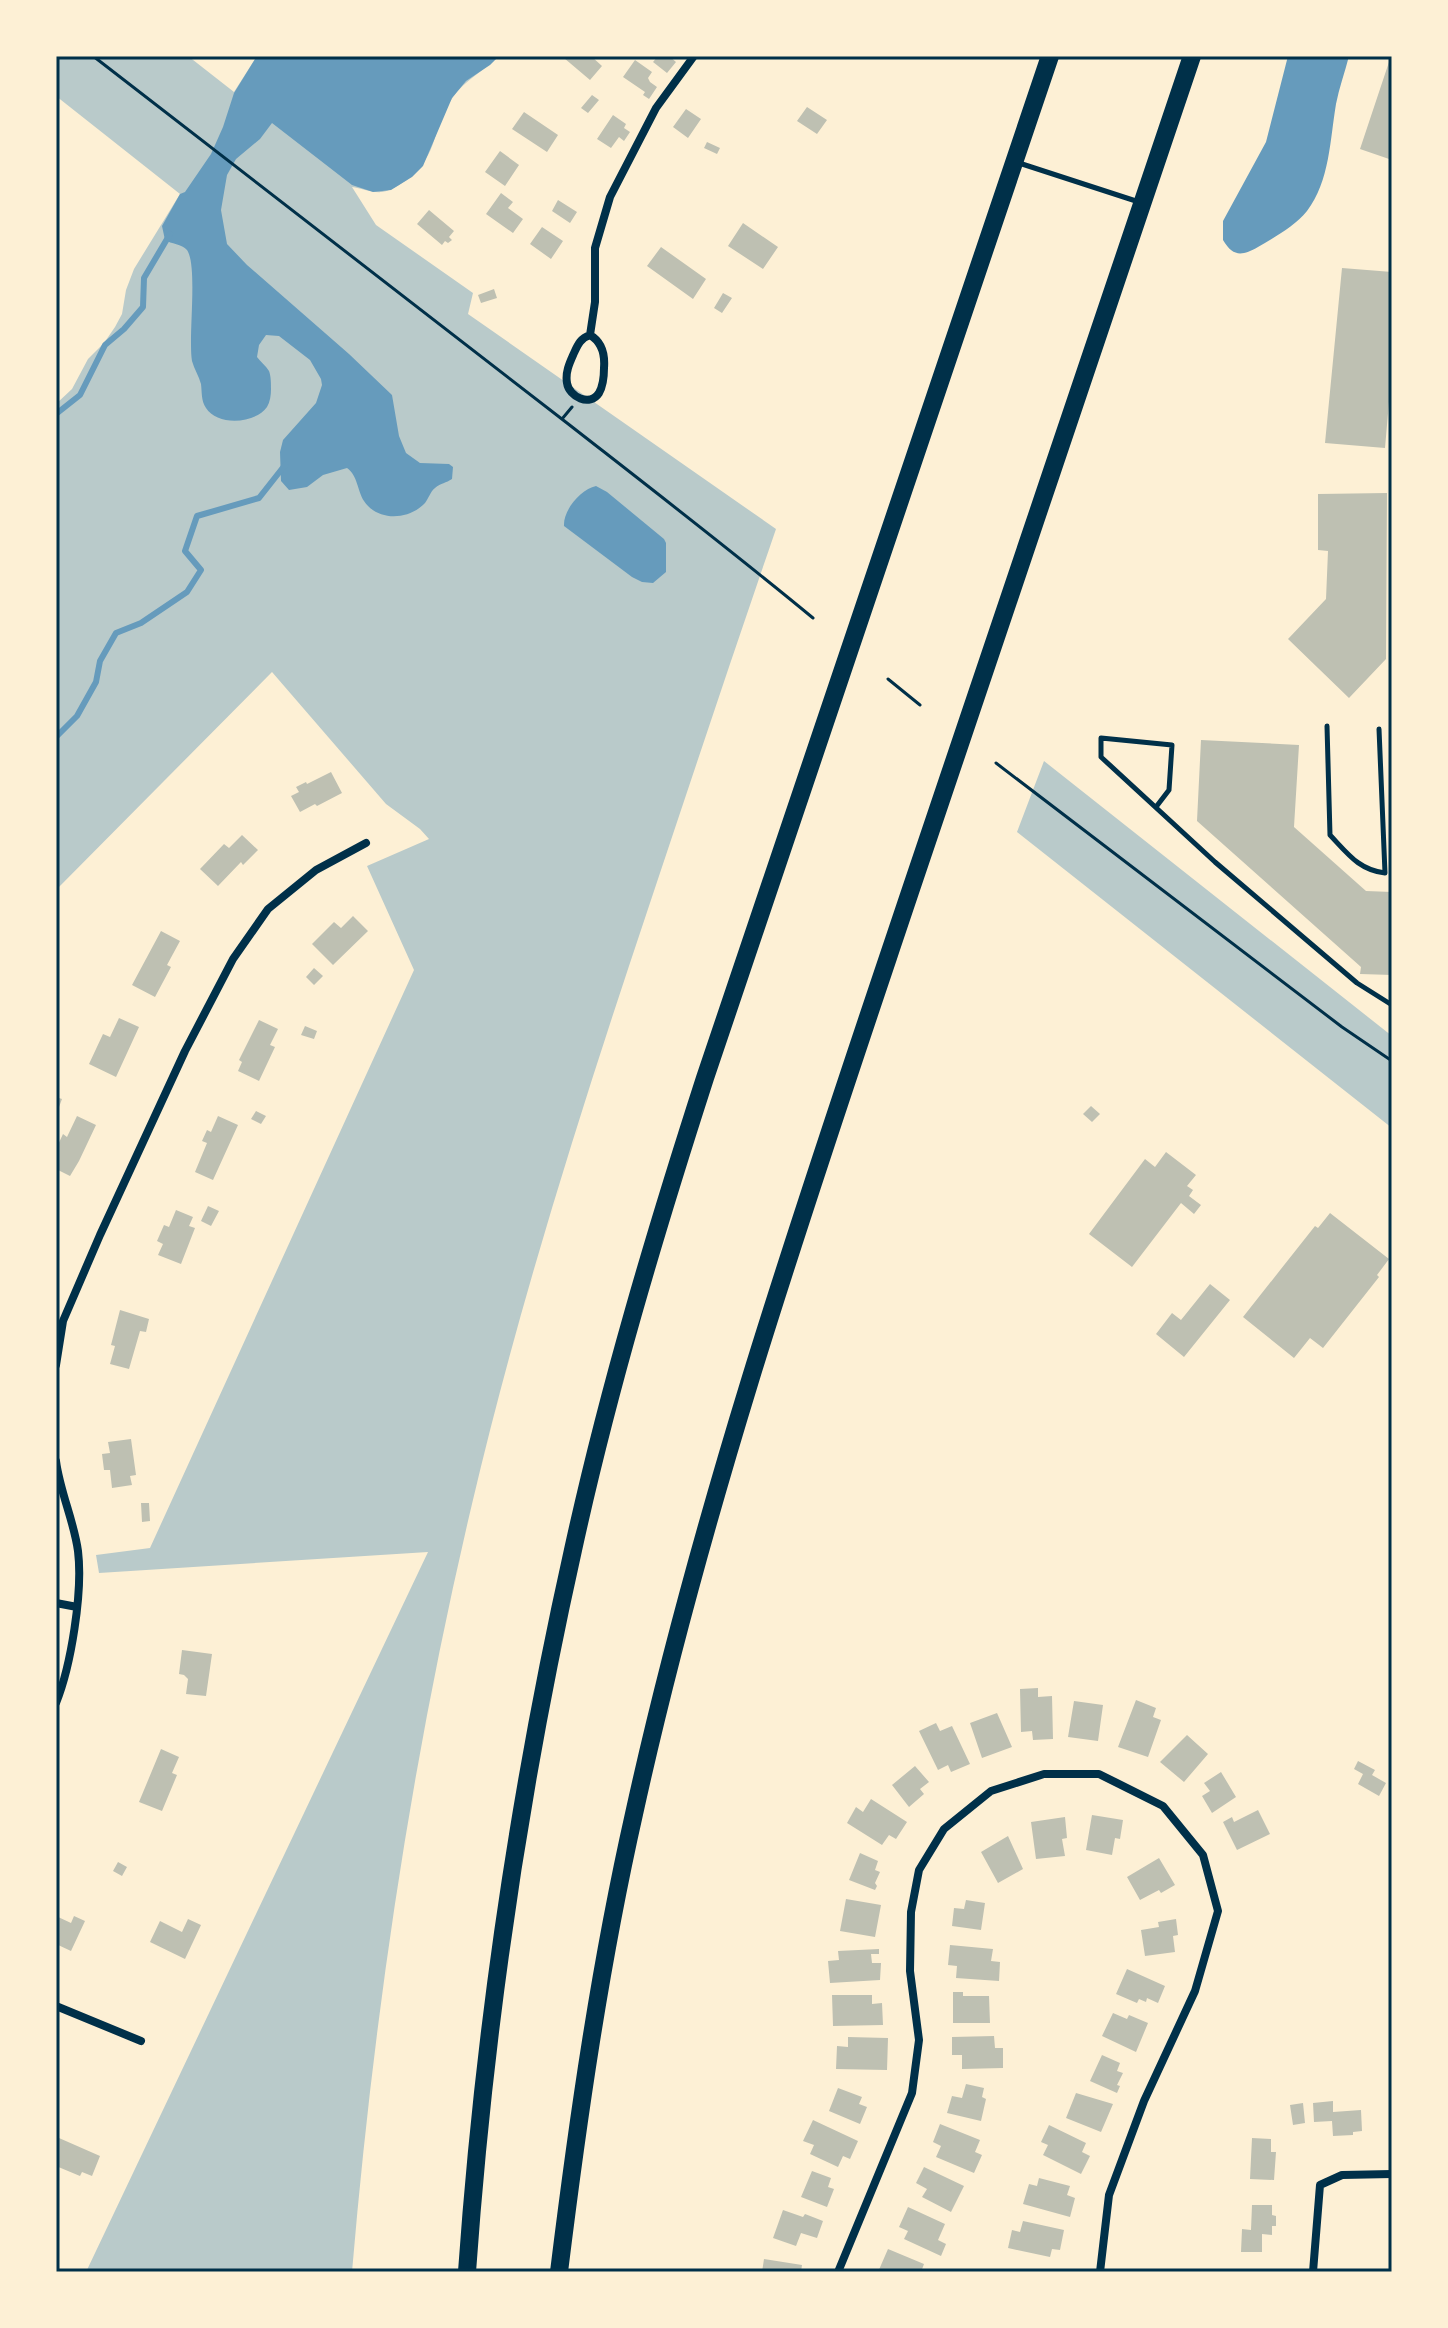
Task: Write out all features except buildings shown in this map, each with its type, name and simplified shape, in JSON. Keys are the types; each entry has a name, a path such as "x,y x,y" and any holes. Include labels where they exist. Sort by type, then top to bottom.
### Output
{"highway":[{"path":"467,2272 491,2031 524,1806 551,1652 605,1418 660,1220 705,1078 1050,56"},
{"path":"559,2272 592,2027 613,1910 659,1706 697,1561 802,1213 1192,56"}],"street":[{"path":"590,335 595,302 595,248 610,197 656,108 694,56"},
{"path":"590,335 600,345 604,367 599,393 593,399 585,400 571,392 567,377 578,345 590,335"},
{"path":"56,1365 63,1321 100,1235 185,1051 233,959 268,909 316,870 366,843"},
{"path":"56,1461 78,1552 77,1607 64,1683 56,1703"},
{"path":"56,1603 77,1607"},
{"path":"838,2272 912,2093 919,2040 910,1971 911,1912 919,1870 944,1829 991,1791 1044,1774 1099,1774 1163,1806 1203,1855 1218,1911 1195,1991 1144,2101 1109,2195 1100,2272"},
{"path":"56,2006 141,2041"},
{"path":"1313,2272 1320,2185 1342,2175 1392,2174"}],"lane":[{"path":"1015,161 1142,204"},
{"path":"1327,726 1330,835 1352,859 1369,871 1388,874 1379,729"},
{"path":"1156,807 1169,790 1172,745 1101,738 1101,757 1215,862 1357,983 1392,1005"}],"path":[{"path":"93,56 521,387 813,618"},
{"path":"888,679 920,705"},
{"path":"996,763 1342,1027 1392,1061"}],"shaded area":[{"path":"56,56 188,56 234,92 257,56 499,56 453,97 428,155 412,176 382,192 352,187 376,225 473,293 468,314 776,529 575,1134 490,1429 451,1599 413,1790 384,1982 352,2272 86,2272 428,1552 99,1573 96,1555 150,1548 414,970 367,866 429,839 386,804 272,672 56,890 56,404 72,389 88,359 115,327 122,314 134,269 180,194 56,96"},
{"path":"1044,761 1392,1036 1392,1128 1017,832"}],"water":[{"path":"257,56 499,56 466,81 452,98 423,166 391,190 373,192 352,185 272,123 260,139 236,159 227,175 221,210 227,244 392,395 399,436 406,453 420,463 449,464 453,467 452,479 435,488 425,503 411,513 394,516 377,513 364,501 347,468 323,475 307,487 289,490 281,481 280,452 283,440 316,403 322,385 310,360 279,336 266,335 259,345 257,357 269,371 271,382 269,403 261,413 245,420 227,420 211,414 203,402 201,384 192,361 190,258 185,248 165,240 162,226 180,194 185,192 211,154 234,93"},
{"path":"1288,56 1349,56 1336,104 1325,173 1315,199 1297,222 1258,247 1247,252 1234,252 1223,240 1223,221 1266,142"},
{"path":"596,486 664,539 666,572 653,583 632,577 564,526 566,513 574,501"}],"waterway":[{"path":"56,414 80,395 105,345 143,307 144,278 170,234"},
{"path":"56,737 77,716 96,682 100,661 116,633 141,623 187,592 201,570 185,551 197,516 259,498 285,465"}]}
